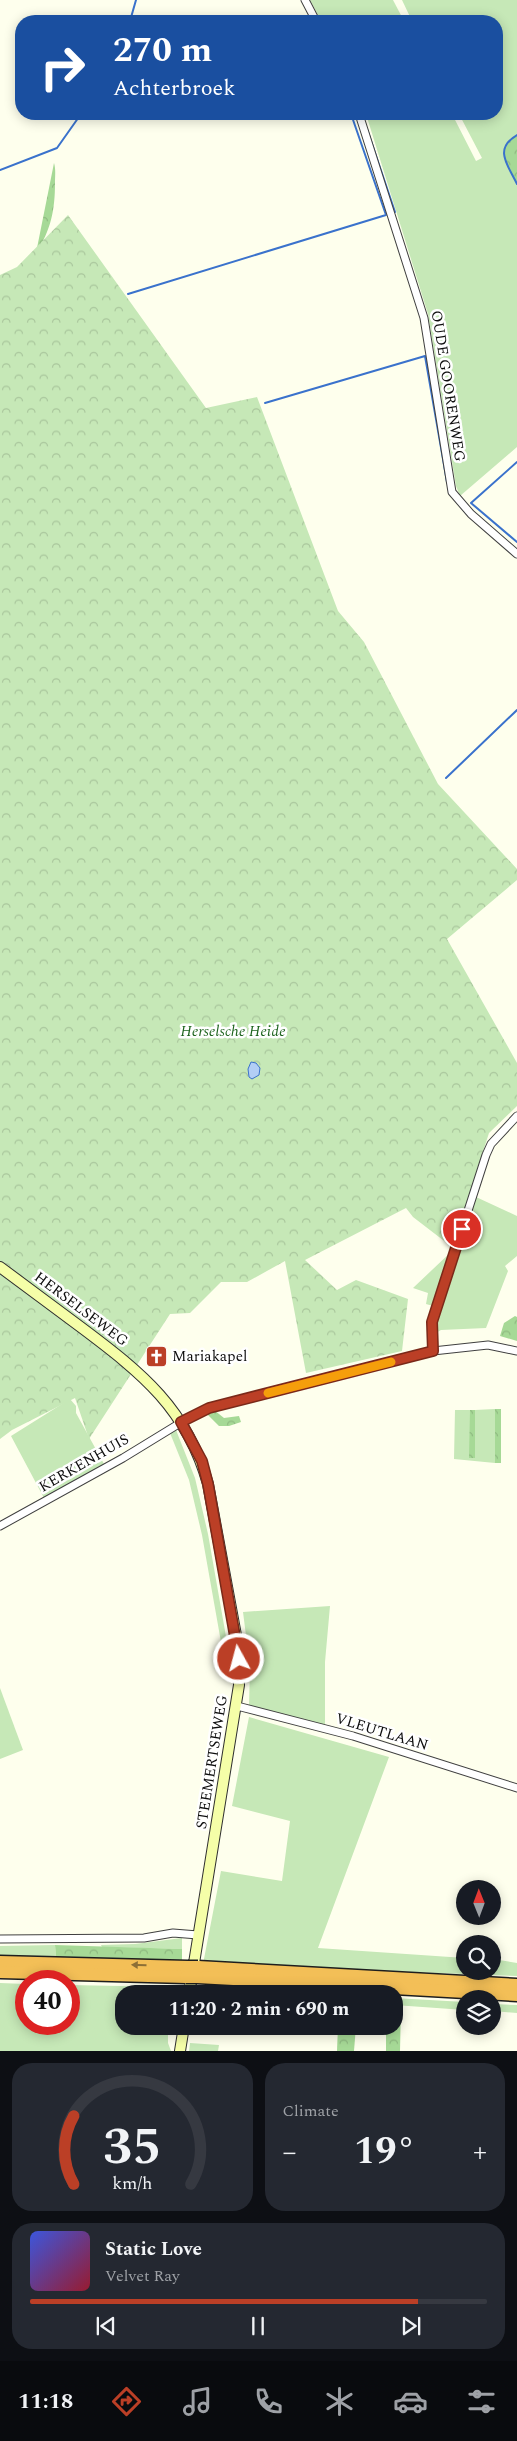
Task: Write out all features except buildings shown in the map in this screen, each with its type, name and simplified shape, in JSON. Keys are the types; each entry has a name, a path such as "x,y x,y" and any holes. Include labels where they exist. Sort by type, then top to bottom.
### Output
{"highway":[{"path":"0,1962 192,1972 517,1995"},
{"path":"0,1972 192,1972 456,1980 517,1985"},
{"path":"501,1979 517,1979"}],"street":[{"path":"305,0 313,15"},
{"name":"OUDE GOORENWEG","path":"361,120 424,318 452,492 471,514 517,554"},
{"path":"433,1351 432,1322 486,1155 491,1144 517,1116"},
{"name":"HERSELSEWEG","path":"0,1267 136,1369 157,1391 181,1422"},
{"name":"KERKENHUIS","path":"0,1526 181,1422 209,1408 433,1351 488,1345 517,1351"},
{"name":"STEEMERTSEWEG","path":"181,1422 202,1461 212,1504 239,1659 237,1706 190,1985"},
{"name":"VLEUTLAAN","path":"237,1706 352,1736 517,1788"},
{"path":"0,1940 144,1938 173,1933 198,1935"},
{"path":"180,2051 183,2035"}],"green space":[{"path":"310,0 393,0 401,15 318,15"},
{"path":"402,0 517,0 517,135 509,141 503,152 506,164 517,184 517,447 460,496 456,486 428,314 368,120 455,120 476,161 482,158 462,120 503,120 503,15 409,15"},
{"path":"517,135 517,184 506,164 503,152 509,141"},
{"path":"54,163 55,193 53,211 49,228 36,253"},
{"name":"Herselsche Heide","path":"68,215 206,408 257,397 338,611 364,642 438,784 517,869 517,880 447,939 517,1063 517,1106 489,1133 452,1247 413,1217 406,1208 305,1260 337,1290 356,1280 408,1299 402,1351 306,1373 285,1261 247,1282 221,1282 190,1313 170,1314 89,1439 75,1398 12,1430 0,1439 0,275 17,267"},
{"path":"476,1197 517,1216 517,1256 505,1266 508,1271 486,1328 441,1330 434,1334 434,1324"},
{"path":"451,1252 433,1306 426,1304 428,1293 413,1288"},
{"path":"515,1316 517,1317 517,1341 500,1336 504,1323"},
{"path":"70,1399 76,1406 76,1413 104,1464 44,1498 11,1436"},
{"path":"495,1409 495,1463 454,1459 455,1410 470,1410 470,1458 475,1457 475,1410"},
{"path":"495,1409 501,1409 501,1463 495,1463"},
{"path":"214,1410 224,1418 239,1416 241,1422 229,1426 219,1426 206,1413"},
{"path":"470,1410 475,1410 475,1458 469,1458"},
{"path":"176,1430 195,1478 208,1534 228,1648 221,1642 202,1535 189,1480 170,1433"},
{"path":"330,1606 325,1662 325,1727 249,1706 250,1667 243,1612"},
{"path":"0,1688 23,1750 0,1759"},
{"path":"249,1717 389,1757 318,1948 456,1957 456,1974 203,1964 221,1871 282,1881 290,1821 232,1806"},
{"path":"182,1938 182,1949 102,1947 101,1945 135,1944"},
{"path":"55,1945 56,1957 0,1956 0,1946"},
{"path":"55,1945 182,1949 182,1961 56,1957"},
{"path":"501,1960 517,1963 517,1976 501,1975"},
{"path":"0,1983 15,1984 15,2035 80,2035 80,1985 115,1986 115,2035 168,2035 171,2051 0,2051"},
{"path":"403,1999 456,2001 456,2009 403,2006"},
{"path":"501,2004 517,2005 517,2013 501,2012"},
{"path":"338,2035 355,2035 354,2051 337,2051"},
{"path":"386,2035 400,2035 400,2051 386,2051"},
{"path":"190,2043 219,2045 218,2051 189,2051"}],"water":[{"path":"251,1062 256,1063 260,1068 259,1075 252,1079 249,1077 248,1069"}],"waterway":[{"path":"132,15 136,0"},
{"path":"0,170 57,148 77,120"},
{"path":"128,294 386,215 353,120"},
{"path":"367,129 395,212"},
{"path":"517,135 510,140 504,152 507,164 517,184"},
{"path":"265,403 425,356 447,482"},
{"path":"517,462 471,503 517,542"},
{"path":"457,502 467,514"},
{"path":"446,778 517,710"}],"slow traffic":[{"path":"268,1393 391,1362"}],"place":[{"name":"Mariakapel","path":"156,1356"}],"route":[{"path":"239,1659 208,1484 202,1461 181,1422 209,1408 433,1351 432,1322 462,1229"}]}
